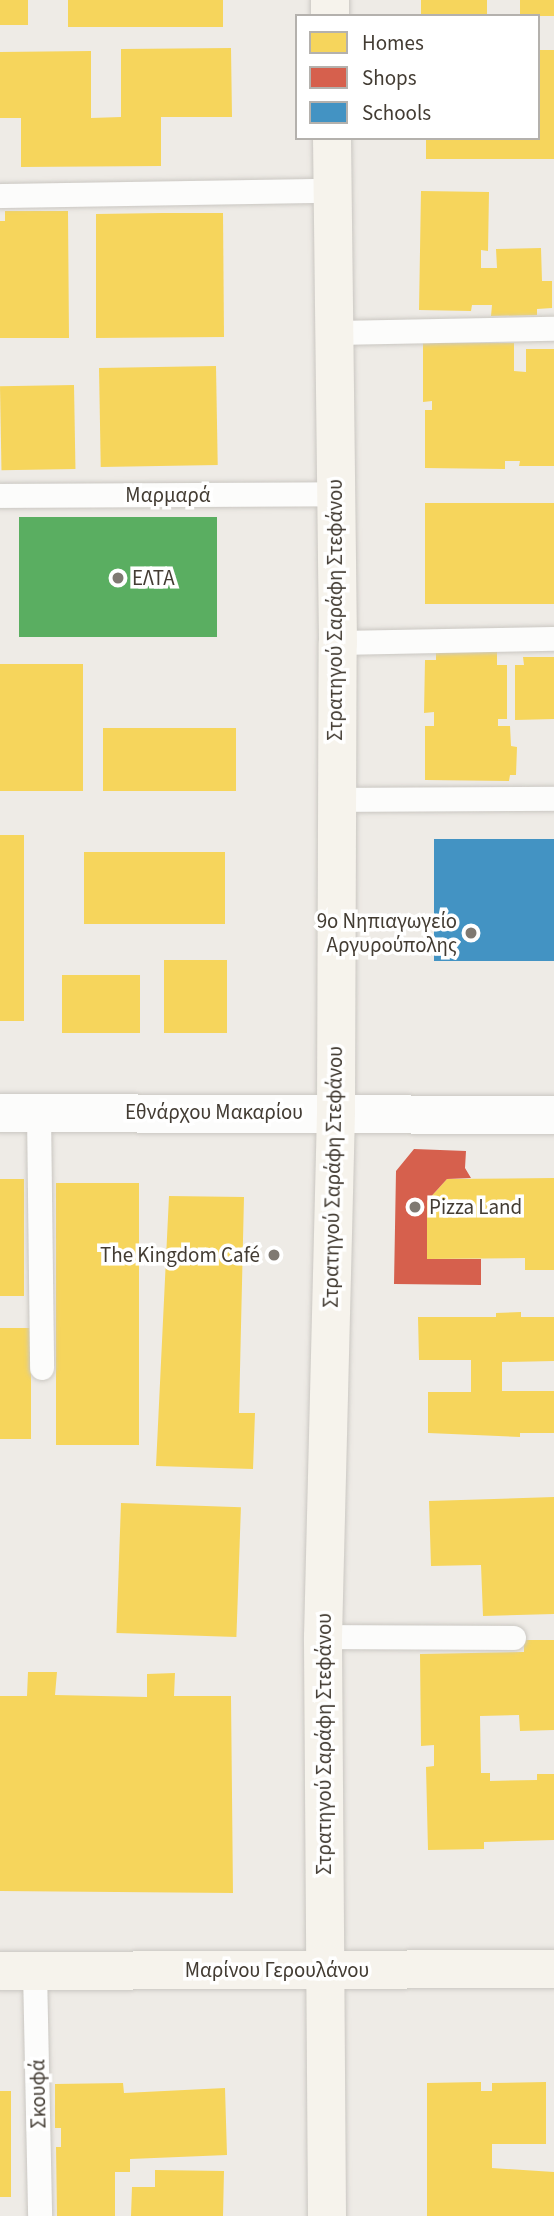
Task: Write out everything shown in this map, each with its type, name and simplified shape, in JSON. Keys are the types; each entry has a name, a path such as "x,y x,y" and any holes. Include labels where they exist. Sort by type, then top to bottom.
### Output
{"street":[{"name":"Στρατηγού Σαράφη Στεφάνου","path":"327,2216 323,1637 336,1112 334,800 338,643 332,140"},
{"name":"Εθνάρχου Μακαρίου","path":"0,1113 336,1112 554,1115"},
{"name":"Μαρίνου Γερουλάνου","path":"17,1971 554,1969"}],"lane":[{"path":"0,196 333,191"},
{"path":"336,333 554,330"},
{"name":"Μαρμαρά","path":"0,496 335,494"},
{"path":"338,643 554,639"},
{"path":"334,800 554,799"},
{"path":"40,1113 42,1368"},
{"path":"323,1637 514,1638"},
{"name":"Σκουφά","path":"17,1971 40,2216"}],"building: Homes":[{"path":"0,0 28,0 28,25 0,25"},
{"path":"68,0 223,0 223,27 68,27"},
{"path":"421,0 487,0 487,14 421,14"},
{"path":"520,0 554,0 554,16 520,14"},
{"path":"231,48 232,117 161,117 161,166 21,167 21,118 0,118 0,52 91,51 91,118 121,117 121,49"},
{"path":"540,50 554,50 554,159 426,159 426,140 540,140"},
{"path":"421,191 489,192 488,251 481,250 481,268 497,268 496,249 541,248 542,281 552,281 552,308 537,309 537,315 491,316 492,305 472,305 471,311 419,310"},
{"path":"5,211 68,211 69,338 0,338 0,221 5,221"},
{"path":"223,213 224,337 96,338 96,214"},
{"path":"423,343 514,343 514,371 526,372 526,349 554,349 554,466 519,466 520,461 505,461 505,469 425,468 425,410 432,410 432,401 423,402"},
{"path":"216,366 218,465 101,467 99,368"},
{"path":"74,385 75,469 1,470 0,386"},
{"path":"425,503 554,503 554,604 425,604"},
{"path":"436,651 497,651 497,665 507,665 507,719 498,719 498,726 510,726 511,746 517,747 516,775 510,775 509,781 425,780 425,726 434,726 434,712 424,713 425,660 436,660"},
{"path":"523,657 554,657 554,719 515,720 515,665 524,665"},
{"path":"0,664 83,664 83,791 0,791"},
{"path":"103,728 236,728 236,791 103,791"},
{"path":"0,835 24,835 24,1021 0,1021"},
{"path":"84,852 225,852 225,924 84,924"},
{"path":"164,960 227,960 227,1033 164,1033"},
{"path":"62,975 140,975 140,1033 62,1033"},
{"path":"554,1178 554,1270 525,1270 525,1258 427,1259 427,1201 447,1179"},
{"path":"0,1179 24,1179 24,1296 0,1296"},
{"path":"56,1183 139,1183 139,1445 56,1445"},
{"path":"169,1196 244,1197 239,1413 255,1413 253,1469 156,1466"},
{"path":"521,1312 521,1317 554,1317 554,1361 502,1362 502,1391 554,1391 554,1433 520,1433 520,1437 428,1433 428,1392 471,1392 471,1360 419,1360 418,1317 496,1317 496,1313"},
{"path":"0,1328 31,1328 31,1439 0,1439"},
{"path":"554,1497 554,1614 483,1616 481,1565 431,1566 429,1501"},
{"path":"121,1503 241,1507 236,1637 116,1633"},
{"path":"524,1640 554,1640 554,1730 520,1731 519,1715 480,1716 481,1773 490,1773 490,1781 537,1780 537,1774 554,1774 554,1840 484,1842 484,1849 428,1850 426,1767 434,1766 434,1745 421,1746 420,1654 524,1652"},
{"path":"28,1672 57,1672 55,1695 147,1697 147,1674 175,1673 174,1696 231,1696 233,1893 0,1891 0,1696 27,1696"},
{"path":"481,2082 481,2091 492,2091 492,2083 546,2082 546,2144 492,2144 492,2168 554,2172 554,2216 427,2216 427,2083"},
{"path":"123,2083 124,2093 225,2088 227,2155 130,2159 130,2172 115,2172 115,2216 57,2216 56,2147 61,2147 61,2128 55,2128 55,2084"},
{"path":"0,2091 11,2091 11,2197 0,2197"},
{"path":"155,2170 224,2171 223,2216 131,2216 132,2187 155,2187"}],"building: Shops":[{"path":"414,1149 466,1151 465,1168 471,1178 447,1179 427,1201 427,1259 481,1259 481,1285 394,1284 396,1171"}],"building: Schools":[{"name":"9ο Νηπιαγωγείο Αργυρούπολης","path":"434,839 554,839 554,961 434,961"}],"building: Public":[{"name":"ΕΛΤΑ","path":"19,517 217,517 217,637 19,637"}],"place":[{"name":"ΕΛΤΑ","path":"118,578"},
{"name":"9ο Νηπιαγωγείο Αργυρούπολης","path":"471,933"},
{"name":"Pizza Land","path":"415,1207"},
{"name":"The Kingdom Café","path":"274,1255"}]}
